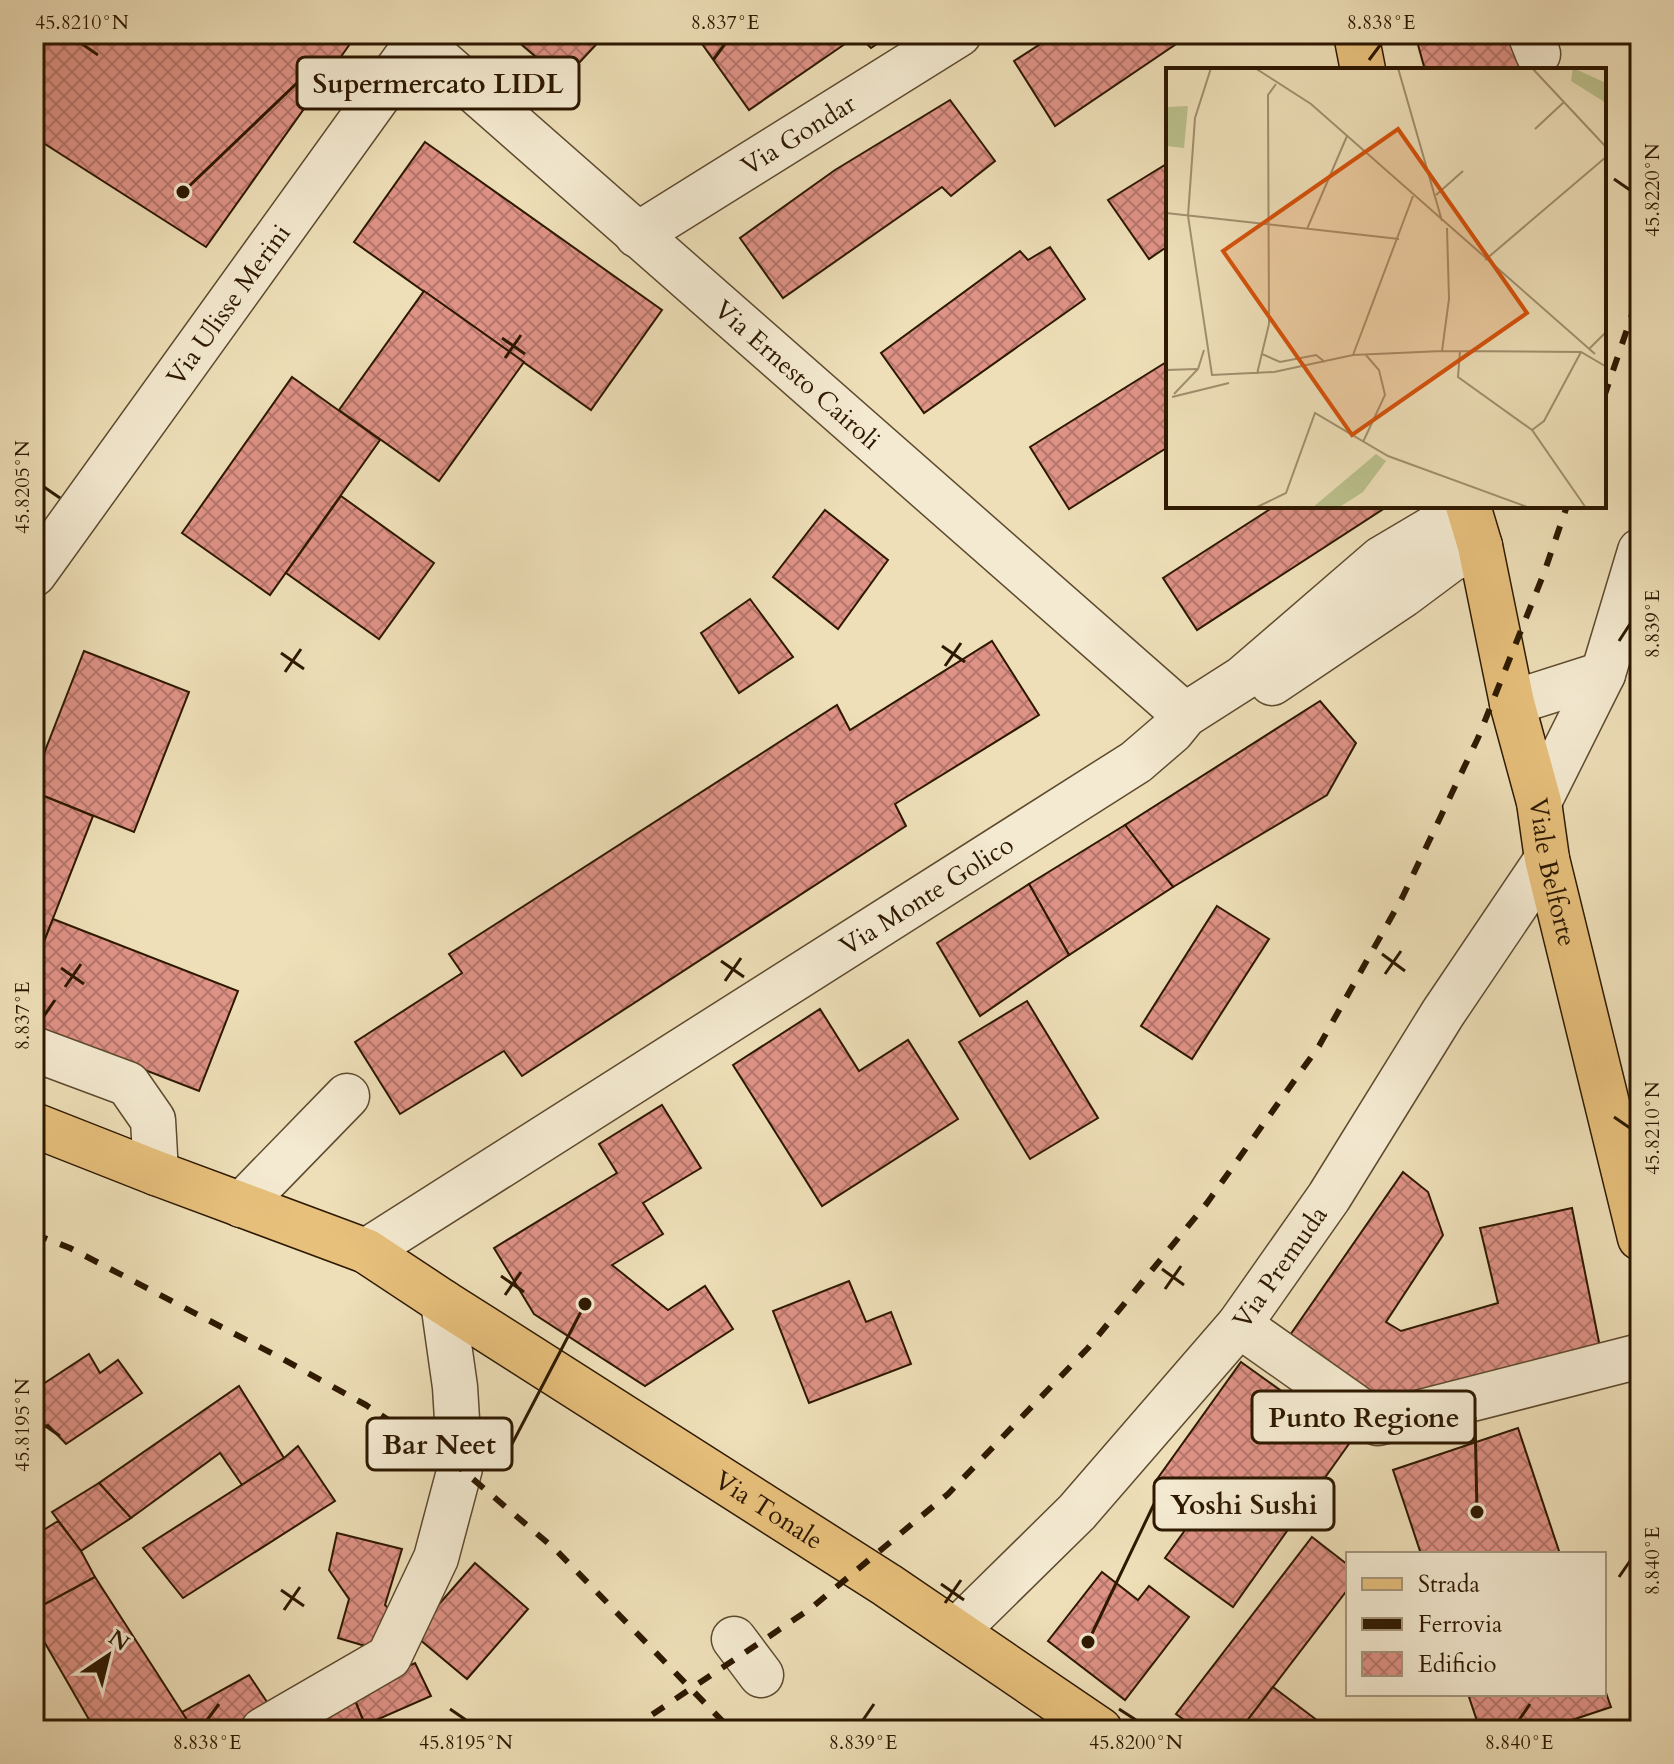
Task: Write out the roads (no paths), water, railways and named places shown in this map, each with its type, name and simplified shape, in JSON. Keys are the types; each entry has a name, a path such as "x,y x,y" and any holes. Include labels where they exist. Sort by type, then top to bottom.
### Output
{"main road":[{"path":"1356,34 1363,68"},
{"name":"Viale Belforte","path":"1474,526 1512,703 1539,802 1547,859 1640,1236"},
{"name":"Via Tonale","path":"34,1125 366,1251 956,1631 1075,1723"}],"street":[{"name":"Via Gondar","path":"637,235 959,34"},
{"name":"Via Ernesto Cairoli","path":"417,36 637,235 1185,715"},
{"name":"Via Ulisse Merini","path":"34,574 417,36"},
{"name":"Via Monte Golico","path":"366,1251 1136,762 1172,731 1185,715 1243,678 1381,559 1435,527 1459,508"},
{"path":"1136,762 1180,745 1403,595 1450,560 1474,526"},
{"path":"1539,802 1603,674 1633,596 1640,551"},
{"path":"1512,703 1603,674"},
{"name":"Via Premuda","path":"956,1631 1077,1512 1239,1325 1329,1197 1443,1013 1547,859"},
{"path":"34,1049 128,1084 153,1120 156,1173"},
{"path":"241,1205 347,1096"},
{"path":"263,1730 389,1657 436,1558 460,1468 455,1387 443,1302"},
{"path":"1239,1325 1378,1423 1640,1356"},
{"path":"734,1639 761,1675"}],"railway":[{"path":"1606,391 1640,291"},
{"path":"629,1730 810,1609 948,1494 1088,1348 1207,1203 1319,1046 1402,898 1478,738 1544,573 1566,508"},
{"path":"34,1234 70,1248 279,1357 366,1405 460,1468 556,1550 731,1730"}],"place":[{"name":"Supermercato LIDL","path":"183,192"},
{"name":"Bar Neet","path":"585,1304"},
{"name":"Punto Regione","path":"1477,1512"},
{"name":"Yoshi Sushi","path":"1088,1642"}]}
